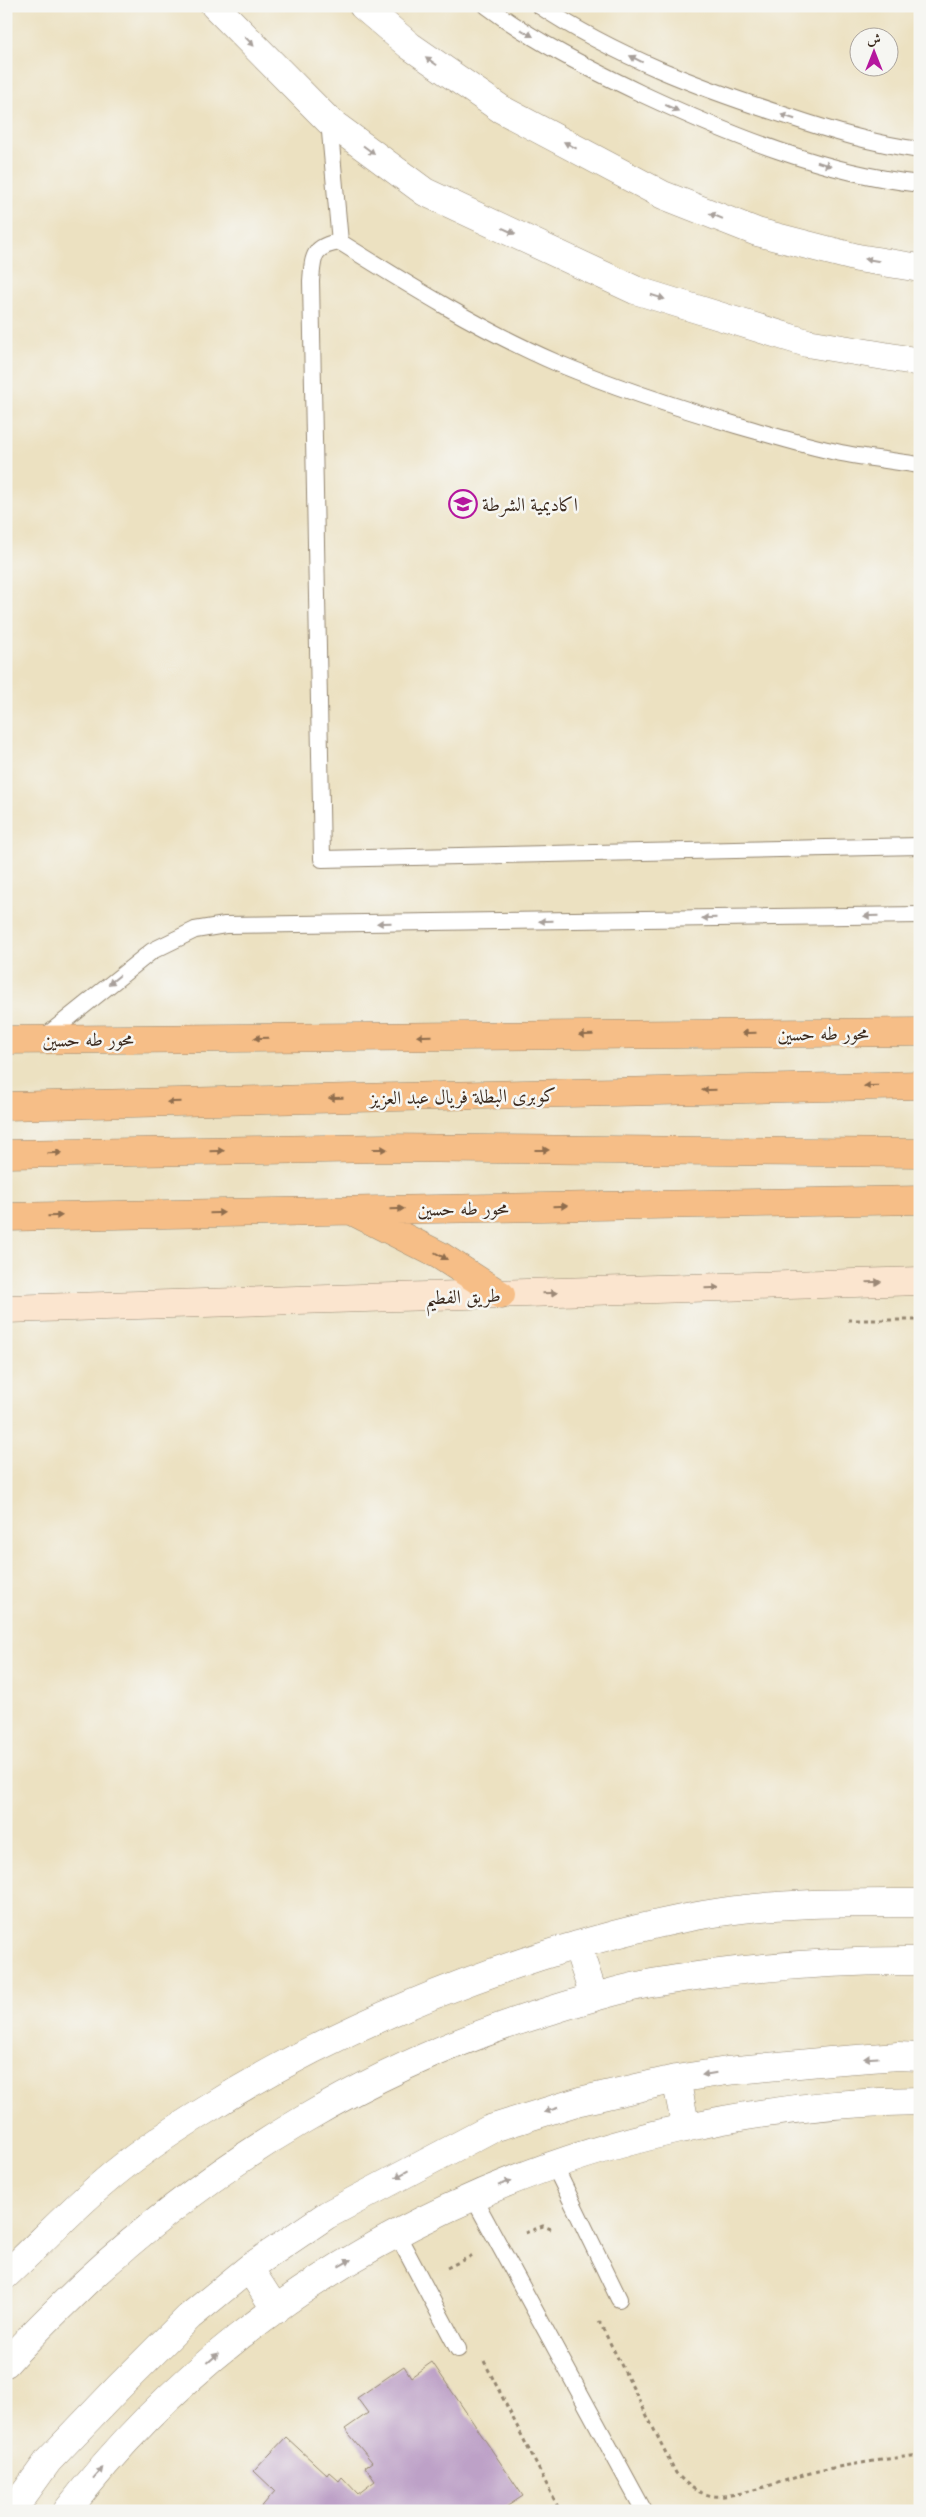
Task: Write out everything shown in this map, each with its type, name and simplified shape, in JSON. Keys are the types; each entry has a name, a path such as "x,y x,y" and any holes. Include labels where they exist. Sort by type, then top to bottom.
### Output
{"main road":[{"name":"محور طه حسين","path":"6,1040 920,1032"},
{"name":"كوبرى البطلة فريال عبد العزيز","path":"6,1106 920,1085"},
{"path":"6,1154 384,1148 920,1153"},
{"name":"محور طه حسين","path":"6,1217 920,1200"},
{"path":"350,1210 439,1255 501,1295"}],"street":[{"path":"216,6 329,120 425,192 636,290 807,343 920,362"},
{"path":"363,6 410,46 501,109 663,195 756,232 858,258 920,268"},
{"name":"طريق الفطيم","path":"6,1309 920,1281"},
{"path":"6,2275 103,2183 173,2131 242,2087 315,2047 378,2018 451,1988 577,1945 649,1926 722,1912 800,1904 920,1903"},
{"path":"577,1945 594,1997"},
{"path":"6,2363 64,2303 118,2252 176,2204 300,2120 370,2082 443,2049 518,2020 594,1997 650,1983 824,1964 920,1960"},
{"path":"12,2511 48,2461 118,2388 189,2317 249,2268 327,2215 490,2129 580,2101 676,2079 727,2071 830,2061 898,2056 920,2057"},
{"path":"676,2079 686,2128"},
{"path":"67,2511 83,2490 149,2417 221,2350 338,2267 472,2195 614,2145 686,2128 754,2114 838,2104 920,2101"},
{"path":"249,2268 276,2310"}],"lane":[{"path":"487,6 508,22 582,65 702,122 787,153 838,168 920,184"},
{"path":"540,6 560,19 642,62 731,98 878,144 920,150"},
{"path":"329,120 340,242"},
{"path":"920,465 840,453 787,440 650,398 556,362 463,316 408,286 340,242 326,244 316,251 311,281 322,859 920,846"},
{"path":"41,1040 152,951 195,930 225,925 920,915"},
{"path":"554,2165 619,2299"},
{"path":"472,2195 644,2511"},
{"path":"397,2234 458,2349"}],"path":[{"path":"443,2270 498,2243 543,2226 554,2232"},
{"path":"594,2312 676,2473 687,2485 702,2493 727,2497 817,2472 871,2461 920,2455"},
{"path":"480,2353 560,2511"}],"building":[{"path":"432,2362 523,2496 503,2509 504,2511 258,2511 275,2491 254,2471 286,2437 327,2475 329,2472 339,2481 342,2477 358,2494 375,2481 365,2467 372,2462 345,2429 368,2413 357,2398 404,2366 411,2377"}],"place":[{"name":"اكاديمية الشرطة","path":"463,504"}]}
